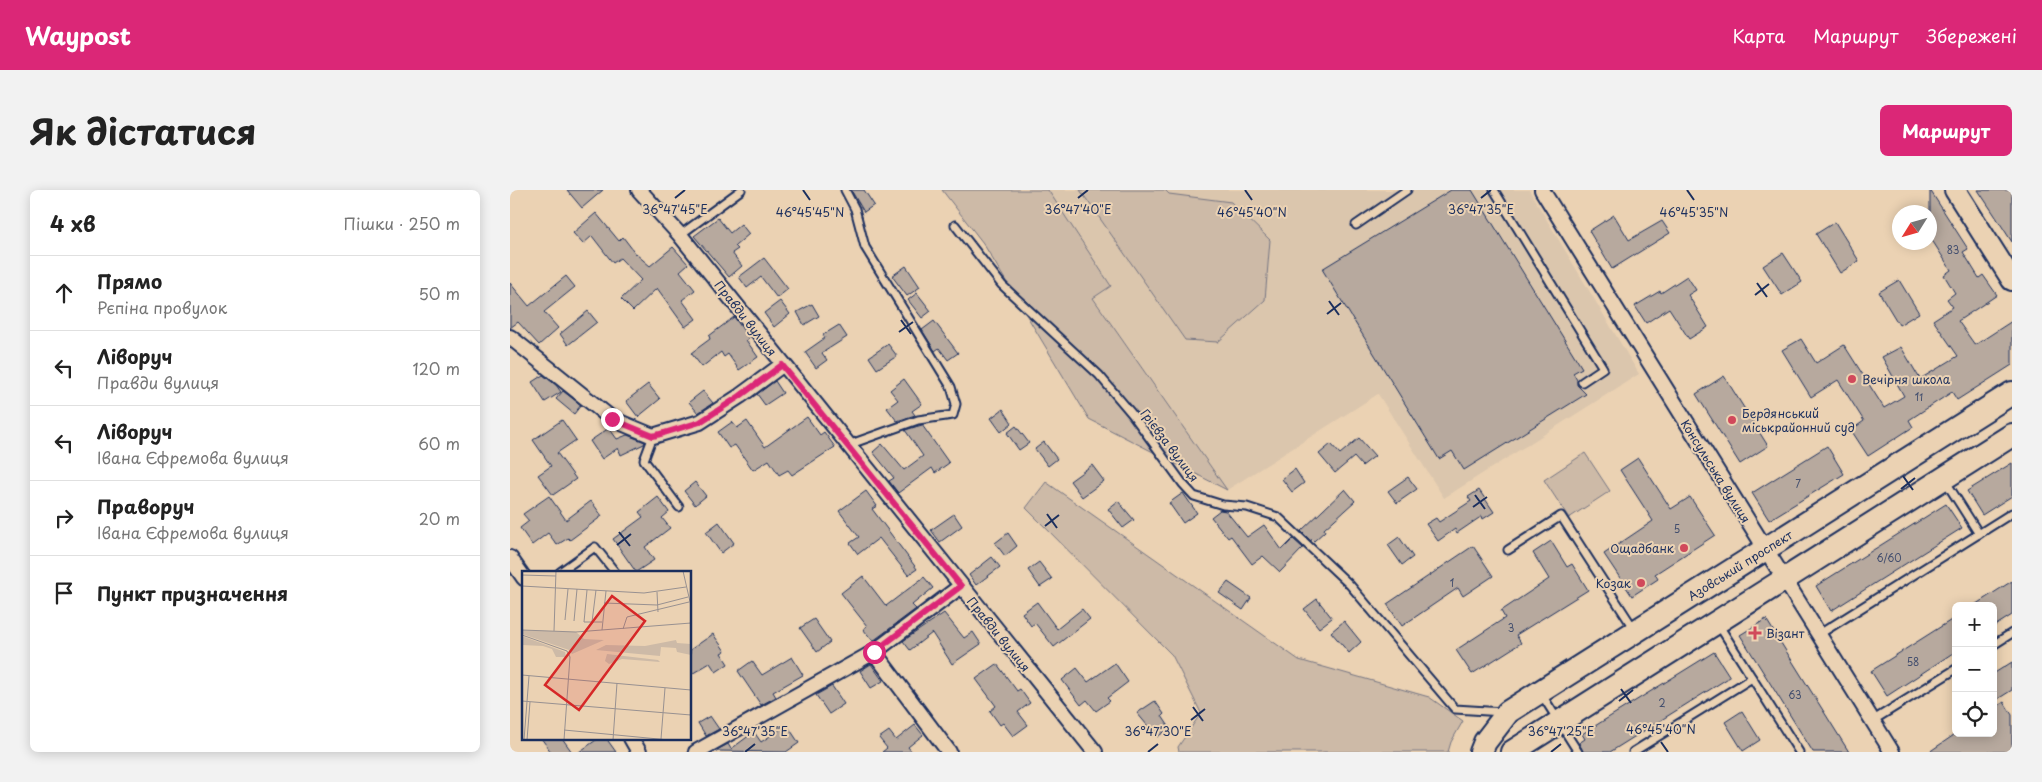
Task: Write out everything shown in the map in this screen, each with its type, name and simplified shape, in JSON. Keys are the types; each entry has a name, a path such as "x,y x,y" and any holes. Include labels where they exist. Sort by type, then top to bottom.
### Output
{"main road":[{"path":"1955,190 2012,280"},
{"name":"Азовський проспект","path":"1481,752 1485,742 1508,712 2012,393"},
{"path":"1512,752 1558,721 2012,435"}],"street":[{"name":"Правди вулиця","path":"640,190 680,235 782,365 1095,752"},
{"name":"Консульська вулиця","path":"1542,190 1892,752"},
{"path":"510,337 612,419 653,436 700,422 782,365"},
{"path":"510,558 522,575"},
{"path":"696,752 874,652 961,586"},
{"path":"874,652 949,752"},
{"path":"632,740 639,752"}],"lane":[{"path":"680,235 741,190"},
{"path":"845,190 854,210 865,247 951,386 956,404 953,415 918,420 848,445"},
{"path":"1356,225 1407,190"},
{"path":"1494,190 1603,368 1582,382"},
{"name":"Грієвза вулиця","path":"955,225 1002,285 1099,375 1132,414 1182,484 1194,496 1223,505 1248,507 1278,517 1350,585 1455,709 1508,712"},
{"path":"653,436 644,460 679,507"},
{"path":"1943,478 1979,534"},
{"path":"1818,635 2012,513"},
{"path":"1508,550 1561,516 1635,631"},
{"path":"561,571 595,547 614,571"},
{"path":"1716,622 1799,752"},
{"path":"1997,642 2012,633"},
{"path":"1872,721 1952,671"},
{"path":"1633,752 1752,678"},
{"path":"1540,692 1578,752"}],"shaded area":[{"path":"942,190 1048,190 1111,286 1093,298 1227,490 1089,419 983,243"},
{"path":"1048,190 1529,190 1639,374 1444,498 1378,394 1227,490 1093,297 1111,286"},
{"path":"1080,190 1165,190 1169,194 1231,202 1270,240 1265,300 1218,342 1185,340"},
{"path":"1585,453 1610,491 1569,518 1544,480"},
{"path":"1046,482 1299,660 1429,697 1463,721 1451,742 1448,752 1179,752 1178,747 1201,713 1172,655 1026,508"}],"building":[{"path":"567,190 603,190 582,208"},
{"path":"851,190 864,190 874,205 864,212"},
{"path":"1451,190 1472,190 1582,368 1573,373 1577,380 1577,385 1586,394 1464,470 1452,451 1439,459 1322,269"},
{"path":"1930,190 1968,249 1963,252 1979,278 1983,275 1997,295 1958,321 1975,345 2012,321 2012,365 1957,400 1952,392 1909,420 1913,427 1868,456 1851,430 1864,421 1838,380 1811,397 1782,350 1801,339 1816,363 1844,345 1884,408 1904,396 1882,357 1901,347 1920,379 1958,356 1933,320 1953,307 1947,299 1955,293 1944,275 1951,270 1937,248 1937,205 1930,205"},
{"path":"1978,190 2012,190 2012,242 1994,214"},
{"path":"596,213 619,241 623,237 636,254 650,266 673,247 688,264 680,271 695,290 682,300 696,319 685,327 657,288 633,311 621,299 641,280 620,258 613,263 592,236 583,244 573,233"},
{"path":"1614,215 1629,240 1662,221 1670,233 1612,269 1589,231"},
{"path":"718,218 730,233 741,224 749,234 735,246 738,249 732,253 742,266 729,277 694,236"},
{"path":"1835,222 1859,261 1840,273 1816,234"},
{"path":"1783,253 1802,282 1782,295 1763,266"},
{"path":"764,258 788,289 777,298 761,277 747,288 739,277"},
{"path":"906,266 920,287 907,296 892,276"},
{"path":"566,276 575,287 544,312 558,328 539,345 518,322 510,328 510,283 529,306"},
{"path":"1687,276 1696,290 1688,295 1708,327 1689,339 1669,308 1646,323 1635,306 1660,291 1661,293"},
{"path":"1899,280 1919,313 1899,325 1879,292"},
{"path":"917,293 931,311 922,318 908,300"},
{"path":"780,301 790,314 774,327 764,313"},
{"path":"812,304 819,316 804,325 797,312"},
{"path":"588,311 597,322 568,345 560,334"},
{"path":"734,317 749,338 746,340 758,357 739,370 728,354 724,357 721,352 702,367 691,353"},
{"path":"934,321 958,353 948,360 939,348 935,351 922,330"},
{"path":"839,325 847,337 822,353 827,360 816,368 805,352 825,338 823,335"},
{"path":"888,344 897,356 877,369 869,357"},
{"path":"543,375 556,385 561,392 545,402 532,382"},
{"name":"Бердянський міськрайонний суд","path":"1724,376 1768,446 1740,464 1696,394"},
{"path":"904,379 922,404 912,411 915,415 897,421 887,408 898,400 890,390"},
{"path":"775,381 783,393 765,405 757,394"},
{"path":"648,384 660,399 638,417 626,401"},
{"path":"563,391 581,405 574,414 556,399"},
{"path":"703,391 713,403 698,413 689,402"},
{"path":"1003,409 1012,423 1001,432 991,418"},
{"path":"807,417 820,435 824,432 835,447 792,475 788,470 779,475 769,460 753,470 735,445 729,448 718,432 732,422 737,428 747,421 765,447"},
{"path":"562,420 576,440 557,453 576,479 553,495 538,475 551,466 533,440"},
{"path":"922,425 949,463 935,473 932,468 898,493 889,481 894,478 873,452 882,444 904,470 923,456 905,430"},
{"path":"1016,426 1029,443 1019,450 1007,433"},
{"path":"609,428 617,439 627,435 645,442 621,455 618,448 602,459 590,441"},
{"path":"1359,438 1375,456 1362,466 1354,457 1335,473 1319,454 1331,444 1340,454"},
{"path":"1044,442 1057,459 1048,466 1035,449"},
{"path":"1827,446 1844,474 1769,520 1752,493"},
{"path":"1638,458 1671,509 1690,497 1715,535 1655,574 1658,579 1632,596 1604,554 1653,521 1620,470"},
{"path":"2012,463 2012,496 1982,515 1967,491"},
{"path":"1092,465 1104,481 1082,497 1070,481"},
{"path":"1295,469 1304,483 1292,492 1282,479"},
{"path":"1408,477 1417,489 1397,503 1388,491"},
{"path":"695,482 706,496 695,505 684,491"},
{"path":"1345,489 1355,501 1324,529 1325,531 1314,541 1312,539 1311,541 1301,531"},
{"path":"1479,490 1494,512 1483,519 1482,516 1457,533 1455,529 1438,541 1426,524 1436,518 1439,522 1471,501 1468,497"},
{"path":"866,491 877,506 872,509 917,569 908,575 879,538 858,554 850,543 859,537 839,511"},
{"path":"1183,493 1197,513 1183,523 1169,503"},
{"path":"549,496 566,520 591,501 602,516 570,540 568,538 557,545 548,533 532,545 520,528 529,521 523,514"},
{"path":"658,497 669,512 662,518 670,528 645,547 654,560 635,571 613,539 643,517 639,512"},
{"path":"1118,501 1134,520 1123,528 1108,509"},
{"path":"1946,504 1962,528 1831,611 1816,586"},
{"path":"1220,510 1226,511 1247,537 1264,525 1282,550 1293,539 1303,548 1280,572 1263,556 1252,564 1231,536 1228,538 1211,517"},
{"path":"954,514 962,526 940,542 931,530"},
{"path":"719,522 734,543 721,553 706,532"},
{"path":"1008,533 1017,546 1005,556 995,543"},
{"path":"1399,537 1413,557 1402,565 1388,545"},
{"path":"1551,541 1567,567 1572,564 1588,590 1516,635 1521,643 1472,674 1456,650 1505,618 1501,611 1549,579 1533,553"},
{"path":"1473,546 1493,576 1463,596 1458,588 1402,626 1387,604"},
{"path":"992,557 1000,567 976,585 969,575"},
{"path":"1039,562 1052,579 1040,587 1028,570"},
{"path":"863,576 886,606 924,577 933,588 912,605 916,609 873,641 863,629 867,626 841,593"},
{"path":"2012,581 2012,615 1997,624 1997,602 1979,602"},
{"path":"1228,582 1251,598 1243,610 1219,593"},
{"path":"1317,599 1332,618 1319,628 1304,609"},
{"path":"1037,602 1057,629 1082,609 1090,619 1054,647 1035,623 1031,626 1022,613"},
{"path":"944,613 964,638 973,632 981,644 952,664 932,633 910,650 903,641"},
{"path":"814,619 830,642 817,652 800,628"},
{"path":"1766,619 1849,752 1813,752 1740,635"},
{"path":"1952,620 1952,654 1887,696 1871,671"},
{"path":"1344,621 1361,642 1349,653 1331,632"},
{"path":"713,634 725,651 721,653 728,664 716,672 710,663 691,674 691,649"},
{"path":"1714,652 1730,677 1610,752 1583,752 1579,743 1585,739 1582,734"},
{"path":"792,657 803,675 773,692 776,697 761,705 738,671 752,661 762,675"},
{"path":"2012,662 2012,690 1997,699 1997,692 1997,671"},
{"path":"1115,663 1128,682 1107,698 1110,701 1096,711 1087,700 1081,705 1062,680 1077,668 1088,682"},
{"path":"871,664 883,681 871,688 860,671"},
{"path":"997,664 1017,691 1020,689 1030,703 1018,712 1028,725 1013,736 1003,723 1000,725 990,711 996,706 976,679"},
{"path":"832,686 844,704 829,714 816,695"},
{"path":"1155,701 1164,714 1162,716 1170,728 1157,737 1137,713"},
{"path":"2004,702 2012,715 2012,752 1929,752 1952,736 1997,737 1997,706"},
{"path":"1742,711 1760,740 1743,751 1725,722"},
{"path":"710,716 719,729 706,736 698,723"},
{"path":"787,725 799,743 786,752 715,751 728,744 731,749 754,732 761,742"},
{"path":"915,725 923,735 908,747 912,752 882,752 887,748 879,738 889,731 896,740"},
{"path":"542,740 563,740 572,752 551,752"},
{"path":"596,740 607,740 616,752 579,752"}],"place":[{"name":"Вечірня школа","path":"1852,379"},
{"name":"Бердянський міськрайонний суд","path":"1732,420"},
{"name":"Ощадбанк","path":"1684,548"},
{"name":"Козак","path":"1641,583"},
{"name":"Візант","path":"1755,633"}],"route":[{"path":"612,419 653,436 700,422 782,365 961,586 874,652"}]}
